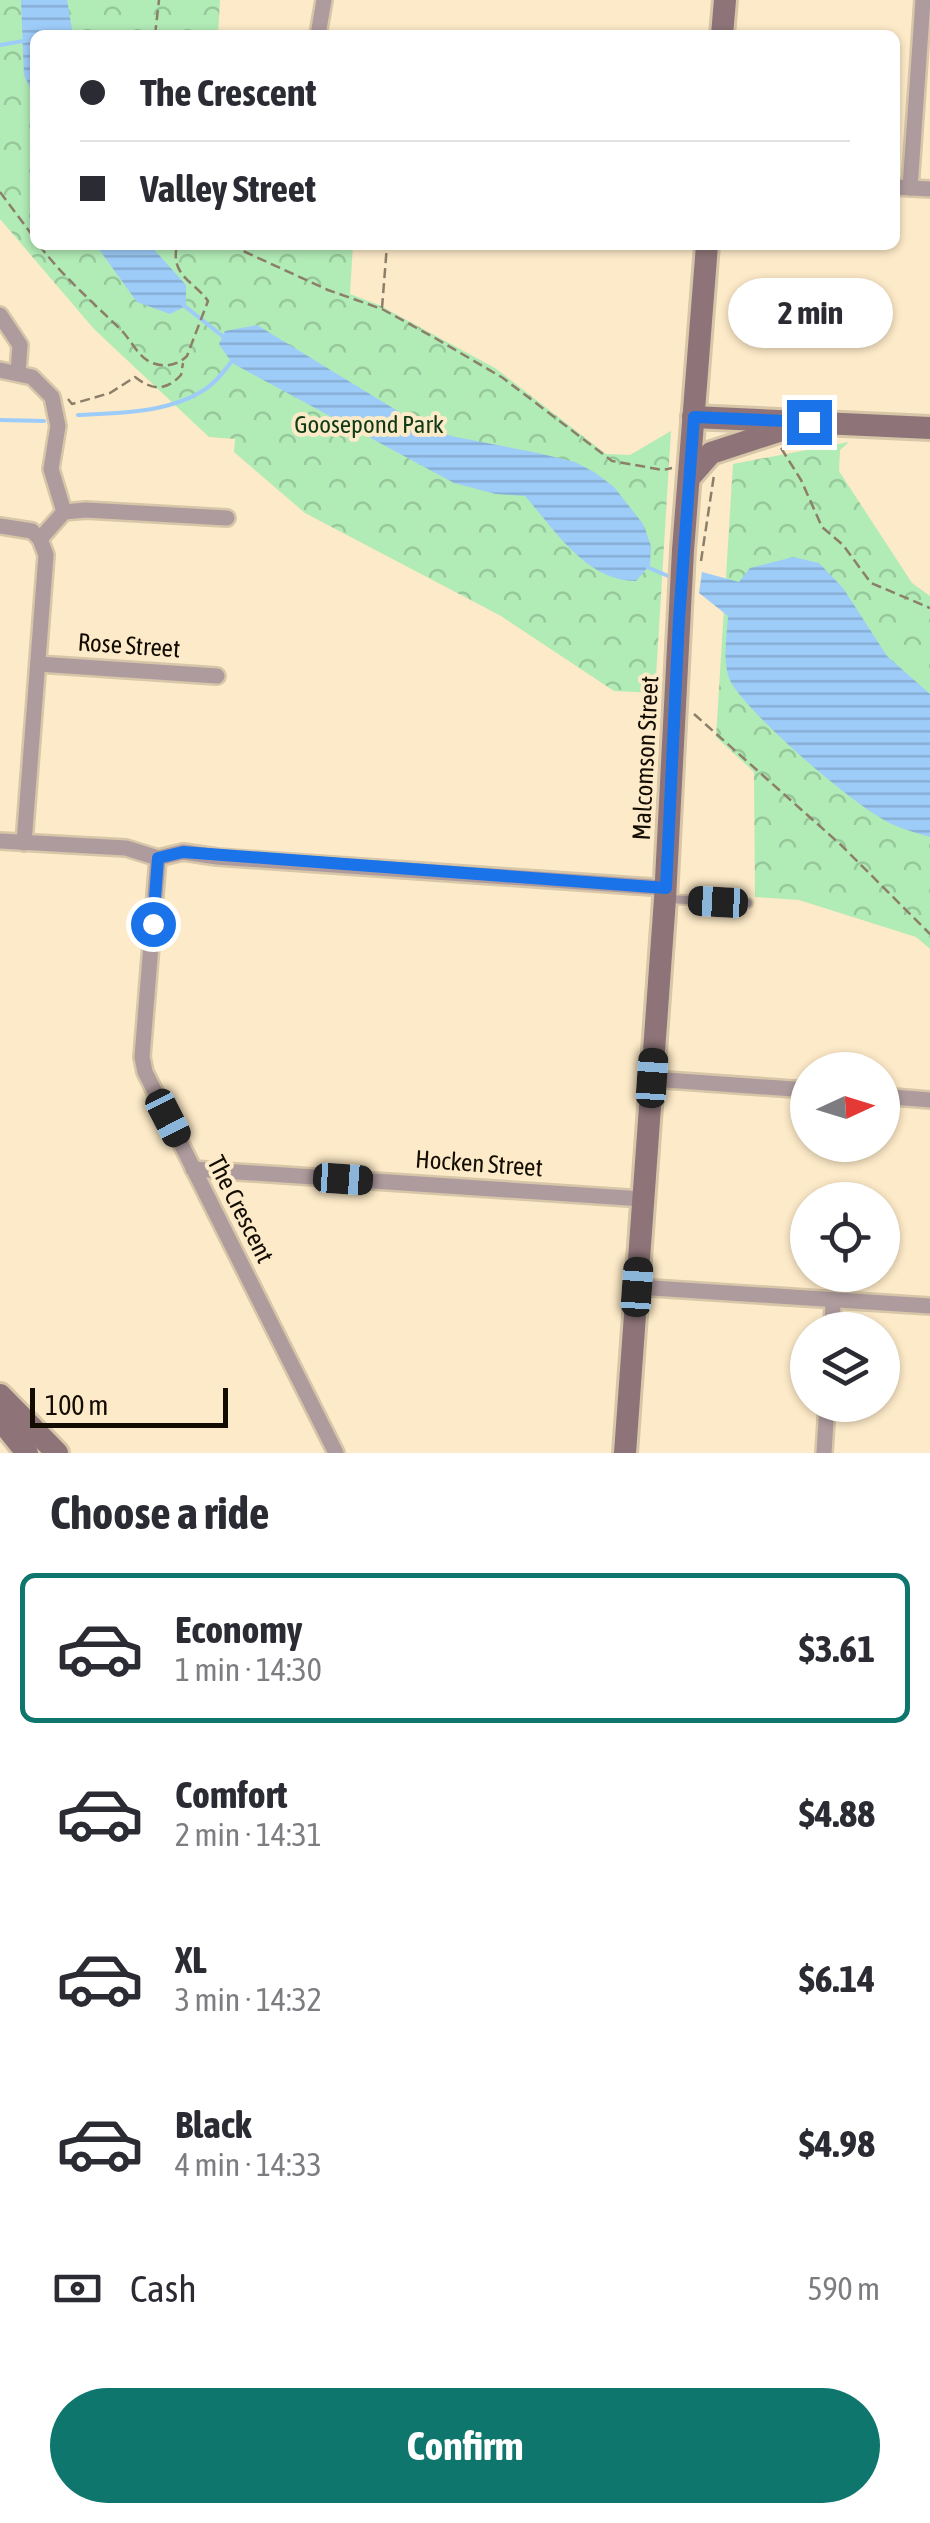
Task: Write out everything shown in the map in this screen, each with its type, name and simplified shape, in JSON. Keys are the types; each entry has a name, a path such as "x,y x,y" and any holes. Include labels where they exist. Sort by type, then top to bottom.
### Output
{"main road":[{"path":"722,30 725,0"},
{"name":"Malcomson Street","path":"624,1453 666,893 679,619 692,556 682,471 694,417 707,250"},
{"path":"694,417 930,428"},
{"path":"682,471 711,453 809,422"},
{"path":"0,1395 57,1453"},
{"path":"0,1420 27,1453"}],"street":[{"path":"319,30 324,0"},
{"path":"923,0 903,187 930,189"},
{"path":"0,315 20,345 18,372"},
{"path":"0,370 32,376 52,398 58,426 50,469 64,512"},
{"path":"40,539 64,512 106,510 227,518"},
{"path":"0,526 32,532 40,539 46,555 24,843"},
{"name":"Rose Street","path":"38,664 216,676"},
{"path":"0,841 126,848 158,858 190,852 666,893"},
{"name":"The Crescent","path":"158,858 142,1058 145,1072 336,1453"},
{"path":"652,1078 790,1089"},
{"path":"900,1098 930,1100"},
{"name":"Hocken Street","path":"194,1169 642,1198"},
{"path":"637,1287 930,1306"},
{"path":"833,1300 833,1312"},
{"path":"824,1453 826,1422"}],"lane":[{"path":"666,893 748,903"}],"path":[{"path":"156,30 159,0"},
{"path":"0,192 30,232"},
{"path":"43,250 73,287 107,316 145,359 161,365 183,362"},
{"path":"61,394 72,404 110,392 135,378 152,388 166,387 181,375 208,301 182,274 176,262 177,250"},
{"path":"241,250 328,290 382,309 503,378 612,461 682,471"},
{"path":"382,309 388,250"},
{"path":"777,442 801,480 822,526 843,545 870,583 930,608"},
{"path":"692,556 715,469"},
{"path":"694,713 841,845 930,934"}],"green space":[{"name":"Goosepond Park","path":"0,0 220,0 218,30 30,30 30,250 353,250 350,294 379,305 495,368 606,454 630,455 671,431 655,693 614,691 501,616 305,513 234,452 235,439 209,437 94,329 0,219"},
{"path":"849,442 840,450 839,471 912,583 930,596 930,949 916,937 799,900 755,897 754,772 716,737 733,464"}],"water":[{"path":"21,0 67,0 72,30 30,30 30,88 24,75"},
{"path":"100,250 154,250 186,285 186,306 170,314 137,302"},
{"path":"257,325 409,418 451,436 575,462 594,472 614,487 643,524 651,546 650,565 636,581 602,572 573,551 525,496 496,494 454,483 232,363 219,344 225,331"},
{"path":"793,557 819,563 843,588 887,656 930,694 930,837 894,825 856,801 783,739 732,684 726,660 728,616 699,593 702,572 739,582 750,568"}],"waterway":[{"path":"0,45 30,40"},
{"path":"182,304 225,338"},
{"path":"78,415 143,410 190,398 220,377 232,361"},
{"path":"0,420 44,421"},
{"path":"647,567 675,579"}],"route":[{"path":"153,924 158,858 183,852 666,888 694,417 809,422"}]}
